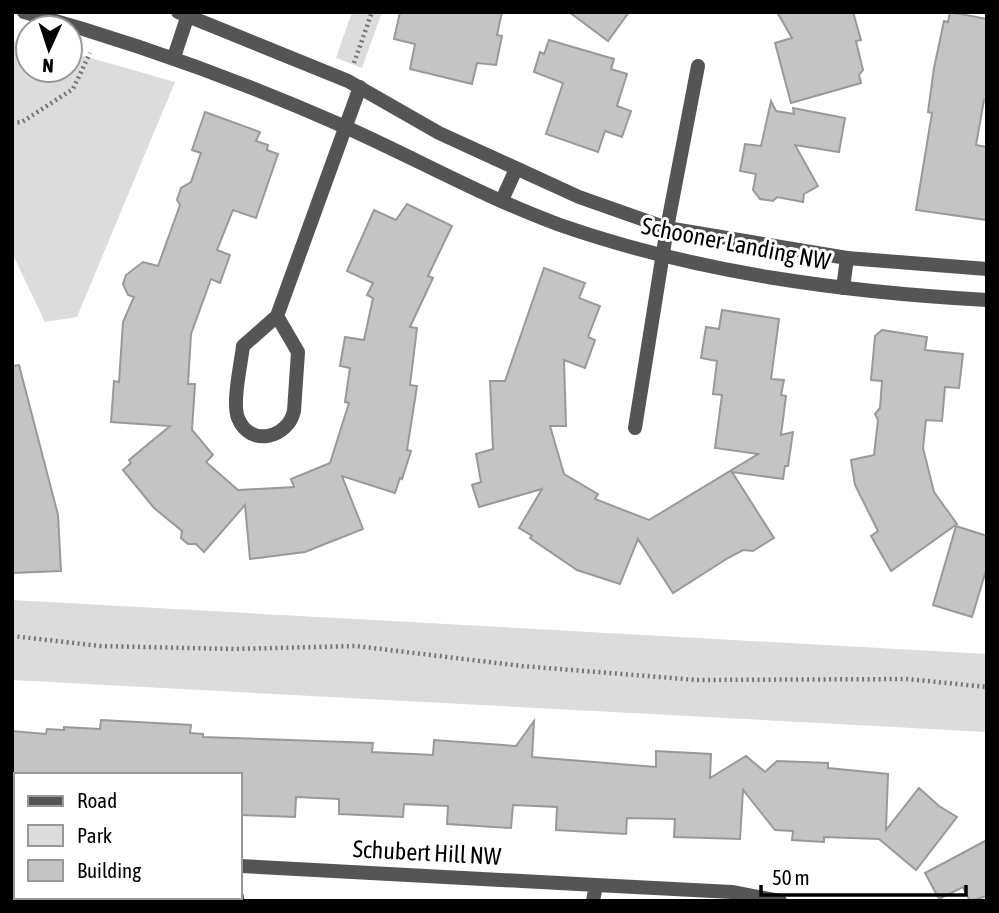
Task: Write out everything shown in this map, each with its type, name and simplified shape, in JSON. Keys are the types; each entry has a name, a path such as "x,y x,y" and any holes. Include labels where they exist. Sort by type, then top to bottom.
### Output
{"street":[{"name":"Schooner Landing NW","path":"24,12 174,57 345,127 557,224 663,257 844,288 987,300"},
{"name":"Schooner Landing NW","path":"174,57 183,14 354,84 439,133 579,198 667,228 847,258 987,269"},
{"path":"635,428 667,228 698,66"},
{"path":"276,316 298,352 294,411 292,420 280,433 262,437 245,428 236,410 243,346 276,316 345,127 354,84"},
{"path":"502,200 516,169"},
{"name":"Schooner Landing NW","path":"844,288 847,258"},
{"name":"Schubert Hill NW","path":"242,866 732,892 780,901"},
{"path":"593,901 596,885"}],"path":[{"path":"354,84 372,12"},
{"path":"12,123 31,117 73,89 97,32"},
{"path":"12,636 100,646 232,649 356,646 522,666 697,680 907,679 987,687"}],"green space":[{"path":"352,12 382,12 362,68 336,58"},
{"path":"14,41 14,84 84,84 84,56 175,82 77,317 45,322 12,253"},
{"path":"12,600 987,654 987,732 12,680"}],"building":[{"path":"400,12 502,12 497,35 502,36 496,65 477,63 472,84 410,69 415,44 394,39"},
{"path":"569,12 629,12 608,41"},
{"path":"777,12 853,12 861,40 856,41 863,70 859,75 861,83 791,103 775,43 792,38"},
{"path":"950,12 987,19 987,100 984,100 976,145 987,147 987,220 916,210 932,113 928,112 934,68 944,21 948,22"},
{"path":"549,40 614,59 611,69 627,74 617,106 631,111 622,137 605,131 598,152 546,134 563,83 534,72 540,52 544,54"},
{"path":"771,101 776,111 794,114 793,108 845,118 839,152 795,145 818,186 804,194 803,202 777,197 773,201 760,199 753,190 756,174 740,171 745,144 761,146"},
{"path":"205,112 260,132 256,141 268,145 267,150 278,154 256,218 233,210 217,250 230,255 220,283 211,279 191,334 188,384 195,384 192,430 213,455 206,462 238,490 294,487 291,479 330,463 349,403 345,402 350,368 340,366 345,337 364,340 373,298 367,295 373,283 347,271 374,210 396,220 407,204 452,226 428,276 433,278 410,327 417,328 410,385 417,386 407,450 411,451 402,479 400,478 395,493 342,476 363,529 305,552 250,559 245,505 204,552 196,544 188,544 181,538 182,531 154,508 123,470 131,463 129,460 170,426 111,422 114,381 119,382 123,322 134,297 128,295 123,284 126,275 143,262 158,266 180,205 177,200 181,188 191,182 201,153 192,150"},
{"path":"544,268 585,283 579,298 600,306 588,337 595,340 585,368 564,360 566,426 550,426 564,474 598,494 595,499 649,520 758,454 715,448 722,395 713,394 717,361 701,358 706,327 719,329 722,310 779,319 771,379 784,380 781,395 786,396 781,435 793,432 788,466 785,466 783,479 732,472 774,538 753,551 743,550 728,558 673,593 638,539 620,584 577,570 530,538 532,536 519,528 542,489 479,507 472,485 481,482 476,454 493,449 490,381 505,381"},
{"path":"882,330 927,337 925,350 963,354 959,388 945,387 942,421 926,420 923,448 934,492 957,524 891,571 871,536 878,531 855,485 851,460 874,455 878,420 875,414 880,408 882,381 871,380 875,336"},
{"path":"19,365 58,515 61,571 12,573 12,366"},
{"path":"956,526 987,536 987,567 972,617 933,605"},
{"path":"101,720 191,725 190,733 203,734 203,737 373,743 372,752 433,755 434,740 516,746 534,721 532,757 656,767 656,751 711,754 710,778 746,756 765,772 777,761 828,763 828,768 888,774 886,830 919,788 939,806 957,817 916,870 879,839 824,837 824,842 792,840 793,831 775,830 743,790 740,839 674,837 675,819 627,818 626,834 556,830 557,807 513,805 511,828 447,824 448,806 404,804 403,817 339,814 339,799 296,797 295,817 242,815 242,773 12,775 12,731 46,734 47,729 64,730 64,727 100,729"},
{"path":"987,840 987,896 970,901 963,887 939,899 925,873"}]}
